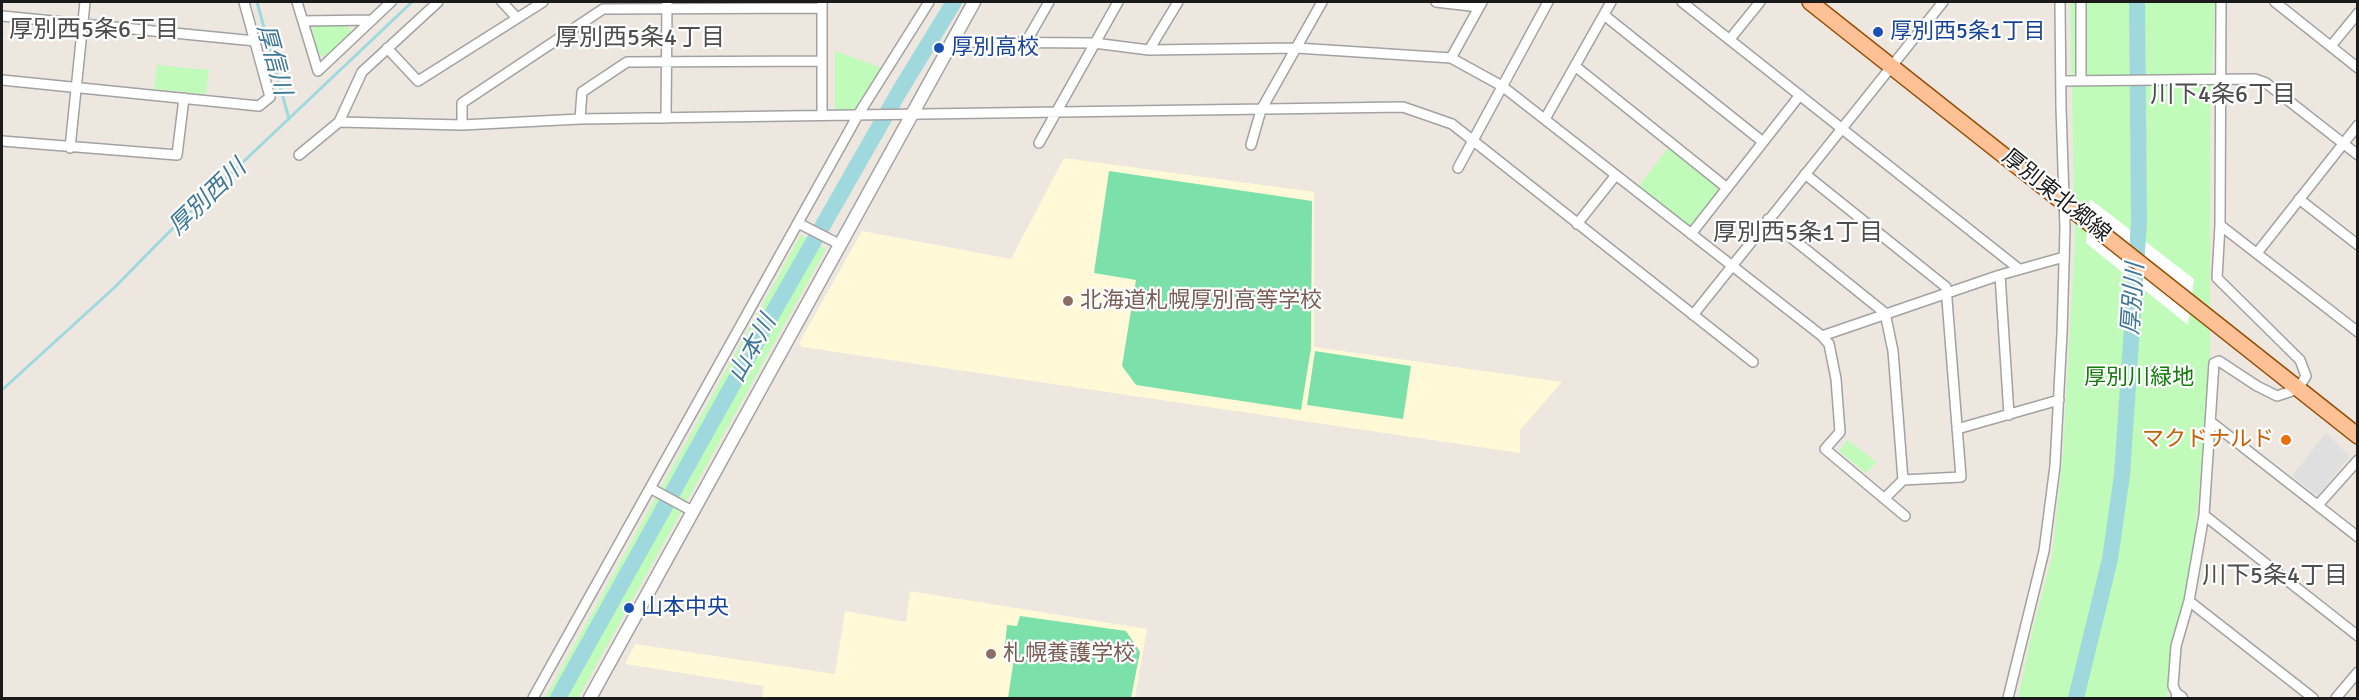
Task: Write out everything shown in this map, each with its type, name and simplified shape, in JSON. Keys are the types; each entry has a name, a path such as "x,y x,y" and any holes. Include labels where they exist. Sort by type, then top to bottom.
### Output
{"main road":[{"name":"厚別東北郷線","path":"1810,2 2358,436"}],"street":[{"path":"70,148 85,2"},
{"path":"2,80 259,106 270,97 244,2"},
{"path":"297,2 318,71 391,2"},
{"path":"299,155 339,122 362,72 438,2"},
{"path":"502,2 517,18"},
{"path":"387,48 418,81 543,2"},
{"path":"532,699 803,225 862,115 929,2"},
{"path":"590,699 974,2"},
{"path":"1026,42 1049,2"},
{"path":"1039,143 1118,2"},
{"path":"1149,50 1178,2"},
{"path":"1251,145 1261,110 1322,2"},
{"path":"1436,2 1480,4 1451,58"},
{"path":"1458,168 1548,2"},
{"path":"1545,119 1611,2"},
{"path":"1682,2 1843,127 2019,269"},
{"path":"1730,39 1760,2"},
{"path":"1693,315 1943,2"},
{"path":"2008,699 2044,551 2055,466 2064,257 2060,2"},
{"path":"2081,2 2086,79"},
{"path":"2179,698 2173,686 2176,646 2189,601 2204,515 2214,363 2219,361 2277,396 2298,389 2306,376 2300,360 2217,278 2220,225 2221,2"},
{"path":"2275,2 2358,68"},
{"path":"462,125 462,103 603,9 667,5 822,5 822,115"},
{"path":"666,118 667,5"},
{"path":"2331,46 2358,13"},
{"path":"1604,15 1764,142"},
{"path":"2,16 255,41"},
{"path":"303,21 372,20"},
{"path":"951,42 1095,43 1149,50 1297,48 1451,58 1502,86 1822,336 1829,344 1836,379 1840,432 1826,449 1905,516"},
{"path":"580,119 582,92 627,62 822,62"},
{"path":"1575,66 1727,188"},
{"path":"2062,81 2255,79 2266,83 2358,155"},
{"path":"1691,234 1800,94"},
{"path":"2,141 177,155 184,98"},
{"path":"339,122 462,125 580,119 1403,107 1452,124 1753,362"},
{"path":"2257,253 2358,125"},
{"path":"1805,174 1946,287 1961,477 1904,480 1885,498"},
{"path":"1577,224 1616,175"},
{"path":"2299,199 2358,245"},
{"path":"1768,219 1885,314 1893,351 1904,480"},
{"path":"803,225 839,244"},
{"path":"2220,225 2358,332"},
{"path":"1822,336 2000,274 2064,257"},
{"path":"2000,274 2009,415"},
{"path":"1957,429 2059,400"},
{"path":"2211,422 2358,537"},
{"path":"2318,505 2358,460"},
{"path":"653,489 694,512"},
{"path":"2204,515 2358,636"},
{"path":"2189,601 2313,699"},
{"path":"2336,699 2358,672"}],"shaded area":[{"name":"北海道札幌厚別高等学校","path":"1064,158 1314,192 1314,347 1562,382 1520,430 1520,453 802,347 799,343 862,231 1011,259"},
{"path":"2326,433 2349,455 2318,496 2292,476"},
{"name":"札幌養護学校","path":"910,591 1147,629 1135,698 762,698 764,686 625,664 635,644 835,674 845,611 906,622"}],"green space":[{"name":"厚別川緑地","path":"2070,2 2215,2 2210,127 2210,379 2189,589 2168,671 2167,698 2018,698 2052,557 2063,454 2075,241"},
{"path":"348,25 351,32 325,57 319,54 312,30 314,26"},
{"path":"835,51 882,68 859,110 835,111"},
{"path":"157,65 209,70 206,94 154,89"},
{"path":"1669,147 1721,190 1691,228 1638,187"},
{"path":"1109,171 1312,201 1311,348 1301,410 1136,385 1122,366 1136,280 1094,273"},
{"path":"801,235 826,249 578,698 545,698"},
{"path":"1315,351 1411,366 1403,419 1307,405"},
{"path":"1848,440 1876,462 1866,473 1839,451"},
{"path":"1020,616 1126,631 1140,652 1131,698 1008,698 1014,658 1005,645 1007,625 1017,626"}],"pier":[{"path":"2090,199 2194,279 2188,325 2086,243"}],"waterway":[{"name":"厚信川","path":"257,2 289,119"},
{"name":"厚別西川","path":"2,390 115,287 167,234 412,2"},
{"name":"山本川","path":"558,698 766,325 899,92 954,2"},
{"name":"厚別川","path":"2076,698 2110,559 2122,475 2139,222 2137,2"}],"place":[{"name":"厚別西5条1丁目","path":"1878,32"},
{"name":"厚別高校","path":"939,48"},
{"name":"北海道札幌厚別高等学校","path":"1068,301"},
{"name":"マクドナルド","path":"2286,440"},
{"name":"山本中央","path":"629,608"},
{"name":"札幌養護学校","path":"991,654"}],"district":[{"name":"厚別西5条6丁目","path":"94,31"},
{"name":"厚別西5条4丁目","path":"640,39"},
{"name":"川下4条6丁目","path":"2223,96"},
{"name":"厚別西5条1丁目","path":"1798,234"},
{"name":"川下5条4丁目","path":"2275,577"}]}
